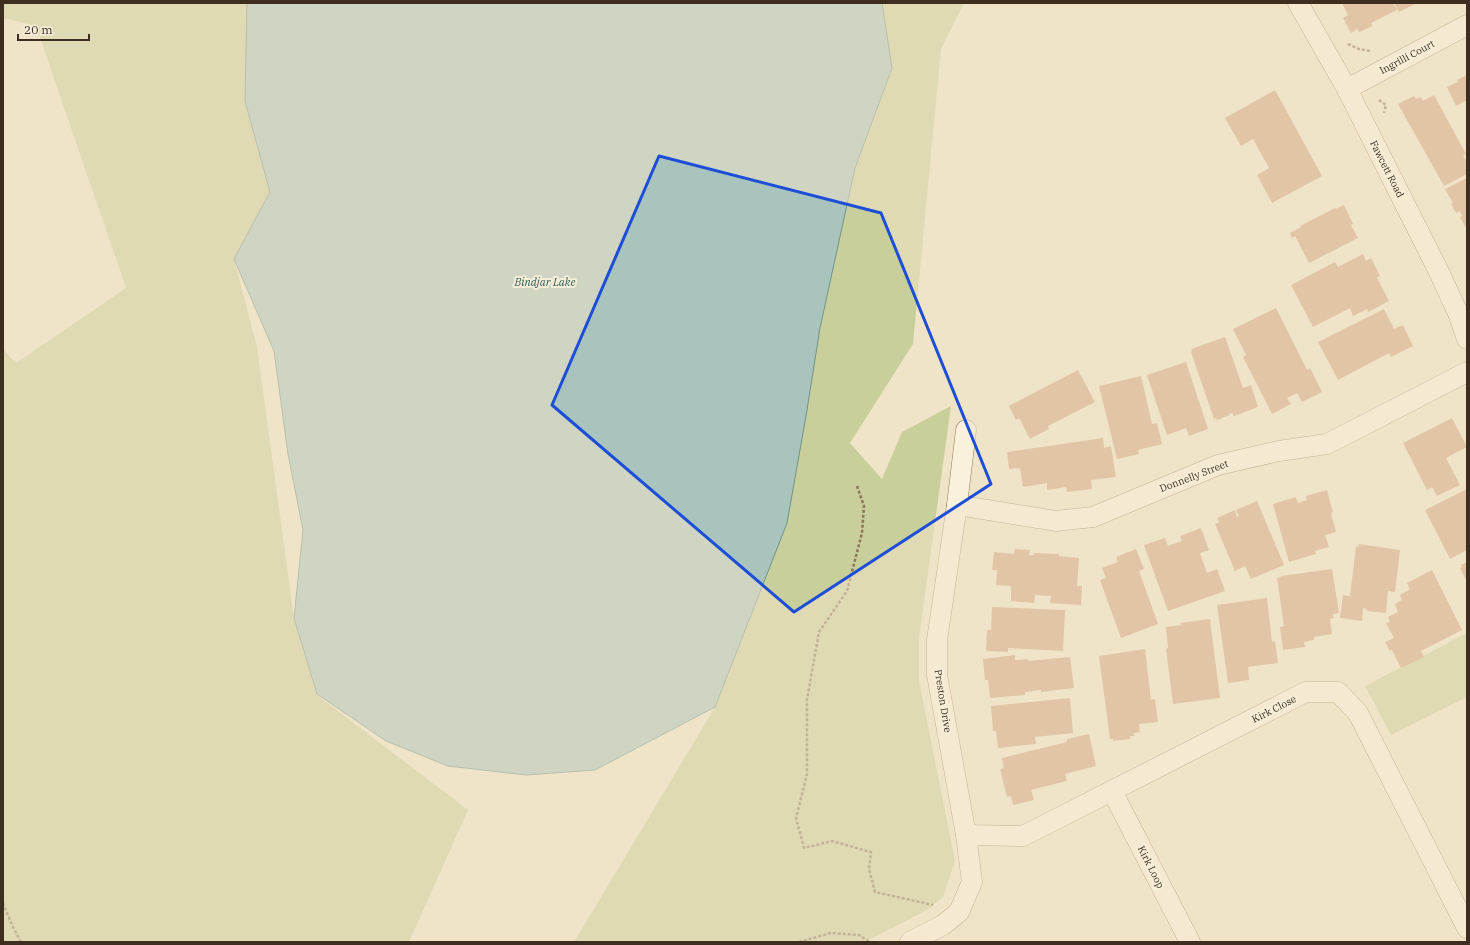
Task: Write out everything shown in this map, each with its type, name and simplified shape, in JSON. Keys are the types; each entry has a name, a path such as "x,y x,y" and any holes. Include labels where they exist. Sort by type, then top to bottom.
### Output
{"street":[{"name":"Fawcett Road","path":"1298,3 1346,89 1444,284 1458,313 1467,340"},
{"name":"Ingrilli Court","path":"1346,89 1467,25"},
{"name":"Donnelly Street","path":"957,505 1056,521 1093,517 1218,465 1279,451 1327,444 1467,372"},
{"name":"Preston Drive","path":"910,942 943,925 959,912 972,882 966,835 937,675 937,640 957,505 966,430"},
{"name":"Kirk Close","path":"966,835 1024,836 1306,692 1338,692 1358,713 1467,928"},
{"name":"Kirk Loop","path":"1112,791 1190,942"}],"path":[{"path":"1342,42 1359,49 1372,51"},
{"path":"857,486 864,506 862,532 847,591 819,632 807,700 807,774 796,818 804,848 832,841 871,852 869,869 875,892 959,912"},
{"path":"3,903 21,942"},
{"path":"799,942 831,933 859,935 870,942"}],"highlighted area":[{"path":"659,156 881,213 991,484 794,612 552,405"}],"green space":[{"path":"3,3 247,3 245,101 270,192 234,259 257,347 294,618 317,695 468,810 409,942 3,942 3,349 16,363 126,288 36,26 3,18"},
{"path":"882,3 964,3 941,49 913,344 850,443 882,479 902,432 951,406 919,638 919,681 955,861 943,897 927,910 865,942 574,942 715,707 820,328 855,168 892,68"},
{"path":"1467,633 1467,697 1391,735 1365,686"}],"water":[{"name":"Bindjar Lake","path":"247,3 882,3 892,68 855,168 820,328 787,523 715,707 595,770 526,775 448,766 386,741 317,694 294,618 303,530 288,454 274,351 234,259 270,192 245,101"}],"building":[{"path":"1342,3 1393,3 1397,10 1371,23 1373,26 1359,32 1357,29 1351,33 1343,18 1348,15"},
{"path":"1394,3 1417,3 1399,12"},
{"path":"1467,75 1467,100 1456,106 1447,87 1458,82 1457,80"},
{"path":"1275,90 1322,176 1272,203 1257,175 1269,168 1253,139 1241,146 1225,118"},
{"path":"1434,95 1466,154 1463,155 1467,163 1467,174 1444,186 1398,104 1414,96 1416,99 1421,97 1423,101"},
{"path":"1467,178 1467,230 1460,217 1462,216 1460,211 1456,213 1451,204 1453,203 1445,189"},
{"path":"1344,205 1353,224 1351,225 1358,238 1309,263 1295,236 1292,238 1290,233 1301,227 1300,226"},
{"path":"1363,254 1366,261 1371,258 1380,276 1377,278 1389,301 1368,312 1367,309 1353,316 1350,308 1313,327 1291,285 1335,262 1338,267"},
{"path":"1276,308 1307,370 1310,368 1322,392 1302,402 1297,393 1287,398 1291,404 1272,414 1243,357 1246,355 1233,329"},
{"path":"1384,309 1394,329 1403,325 1413,346 1391,357 1389,353 1338,380 1318,342"},
{"path":"1225,337 1243,388 1251,385 1258,407 1234,416 1232,413 1217,420 1216,418 1214,419 1191,349"},
{"path":"1186,362 1208,429 1189,436 1186,428 1167,435 1147,375"},
{"path":"1078,370 1095,402 1048,426 1049,429 1030,439 1019,418 1016,420 1009,406"},
{"path":"1141,376 1152,424 1157,423 1162,444 1138,450 1139,454 1117,459 1099,386"},
{"path":"1452,418 1467,447 1446,458 1460,485 1437,496 1432,487 1427,490 1403,443"},
{"path":"1103,438 1104,448 1111,446 1116,477 1091,480 1092,489 1067,492 1066,487 1047,490 1047,483 1023,487 1020,468 1009,469 1007,452"},
{"path":"1467,489 1467,550 1450,559 1425,510"},
{"path":"1327,490 1333,512 1331,513 1336,532 1325,535 1329,547 1315,551 1316,554 1289,562 1273,504 1296,497 1298,503 1307,500 1306,496"},
{"path":"1257,501 1284,565 1251,579 1245,566 1235,571 1215,524 1219,522 1217,518 1235,510 1237,517 1239,516 1236,510"},
{"path":"1201,528 1209,550 1200,553 1207,573 1217,569 1225,591 1168,611 1144,545 1165,538 1168,546 1182,541 1180,536"},
{"path":"1359,544 1400,550 1395,592 1388,591 1386,613 1367,611 1367,609 1363,608 1362,621 1340,618 1343,595 1350,596 1356,546 1359,547"},
{"path":"1015,549 1030,550 1029,555 1034,555 1034,553 1059,554 1059,556 1079,558 1077,586 1082,586 1081,605 1050,603 1051,596 1035,595 1034,603 1011,601 1011,586 996,585 997,570 992,570 994,552 1014,554"},
{"path":"1136,549 1144,569 1139,571 1158,624 1121,638 1100,580 1106,578 1102,568 1118,562 1116,557"},
{"path":"1467,562 1467,582 1460,568 1462,567 1461,565"},
{"path":"1332,569 1339,613 1333,614 1334,618 1330,619 1332,634 1314,637 1314,640 1304,642 1305,647 1283,650 1280,627 1284,626 1277,578 1281,576"},
{"path":"1432,570 1462,630 1421,651 1424,657 1401,668 1392,650 1390,651 1385,642 1394,638 1386,623 1390,622 1388,617 1398,612 1395,604 1402,600 1400,595 1410,589 1407,583"},
{"path":"1267,598 1272,642 1275,641 1278,663 1248,667 1249,680 1228,683 1217,605"},
{"path":"992,607 1065,610 1063,651 1008,648 1008,652 986,651 987,630 991,630"},
{"path":"1210,619 1220,698 1173,704 1166,649 1168,648 1166,627 1181,625 1180,623"},
{"path":"1145,649 1151,700 1155,699 1158,722 1139,724 1140,732 1134,733 1134,736 1130,736 1130,739 1113,741 1113,739 1110,739 1099,656"},
{"path":"1015,655 1015,660 1028,659 1028,661 1070,657 1074,688 1041,692 1041,690 1025,692 1025,695 990,698 988,680 985,680 983,659"},
{"path":"1070,698 1073,733 1035,737 1036,744 998,748 996,731 993,731 991,706"},
{"path":"1089,734 1096,766 1065,774 1067,781 1031,790 1034,800 1013,805 1011,796 1007,797 1000,769 1004,768 1002,758 1067,742 1067,739"}]}
